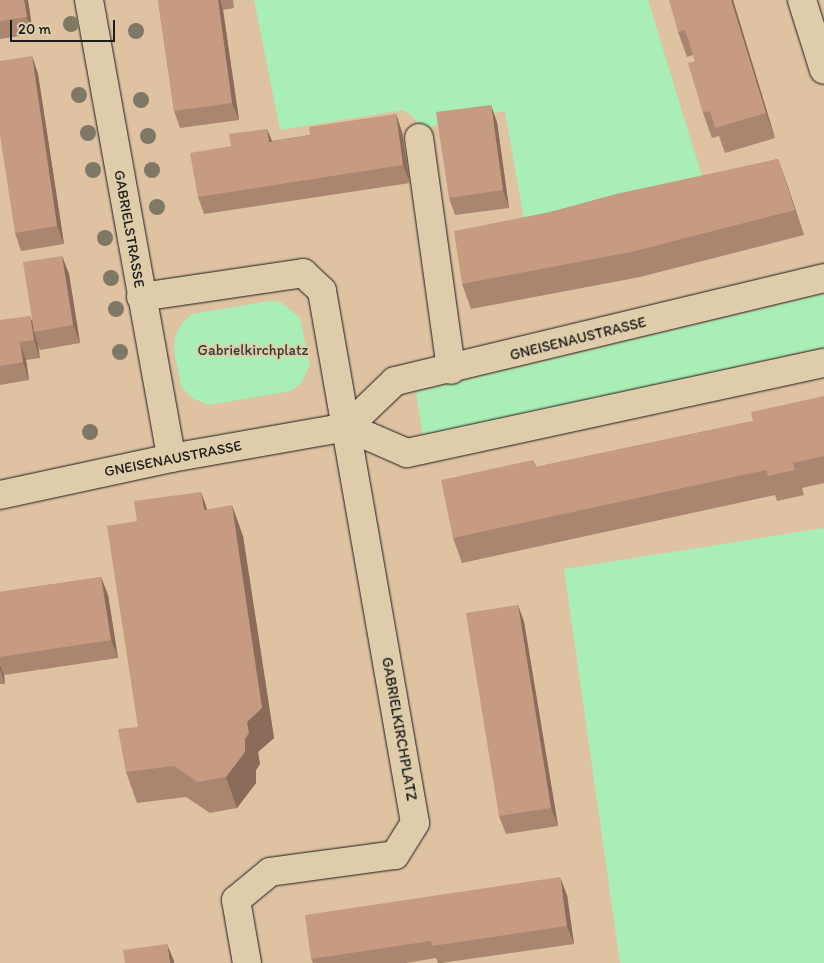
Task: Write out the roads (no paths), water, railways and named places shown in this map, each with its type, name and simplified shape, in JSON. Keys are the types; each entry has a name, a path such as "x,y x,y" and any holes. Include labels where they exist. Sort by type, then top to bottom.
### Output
{"street":[{"name":"GABRIELSTRASSE","path":"89,0 171,458"},
{"path":"802,0 824,70"},
{"path":"419,138 451,370"},
{"name":"GABRIELKIRCHPLATZ","path":"141,297 303,273 322,292 415,823 395,855 270,872 236,900 247,963"},
{"name":"GNEISENAUSTRASSE","path":"0,496 171,458 347,427 395,381 451,370 824,278"},
{"path":"347,427 407,454 824,363"}],"park label":[{"name":"Gabrielkirchplatz","path":"253,351"}]}
